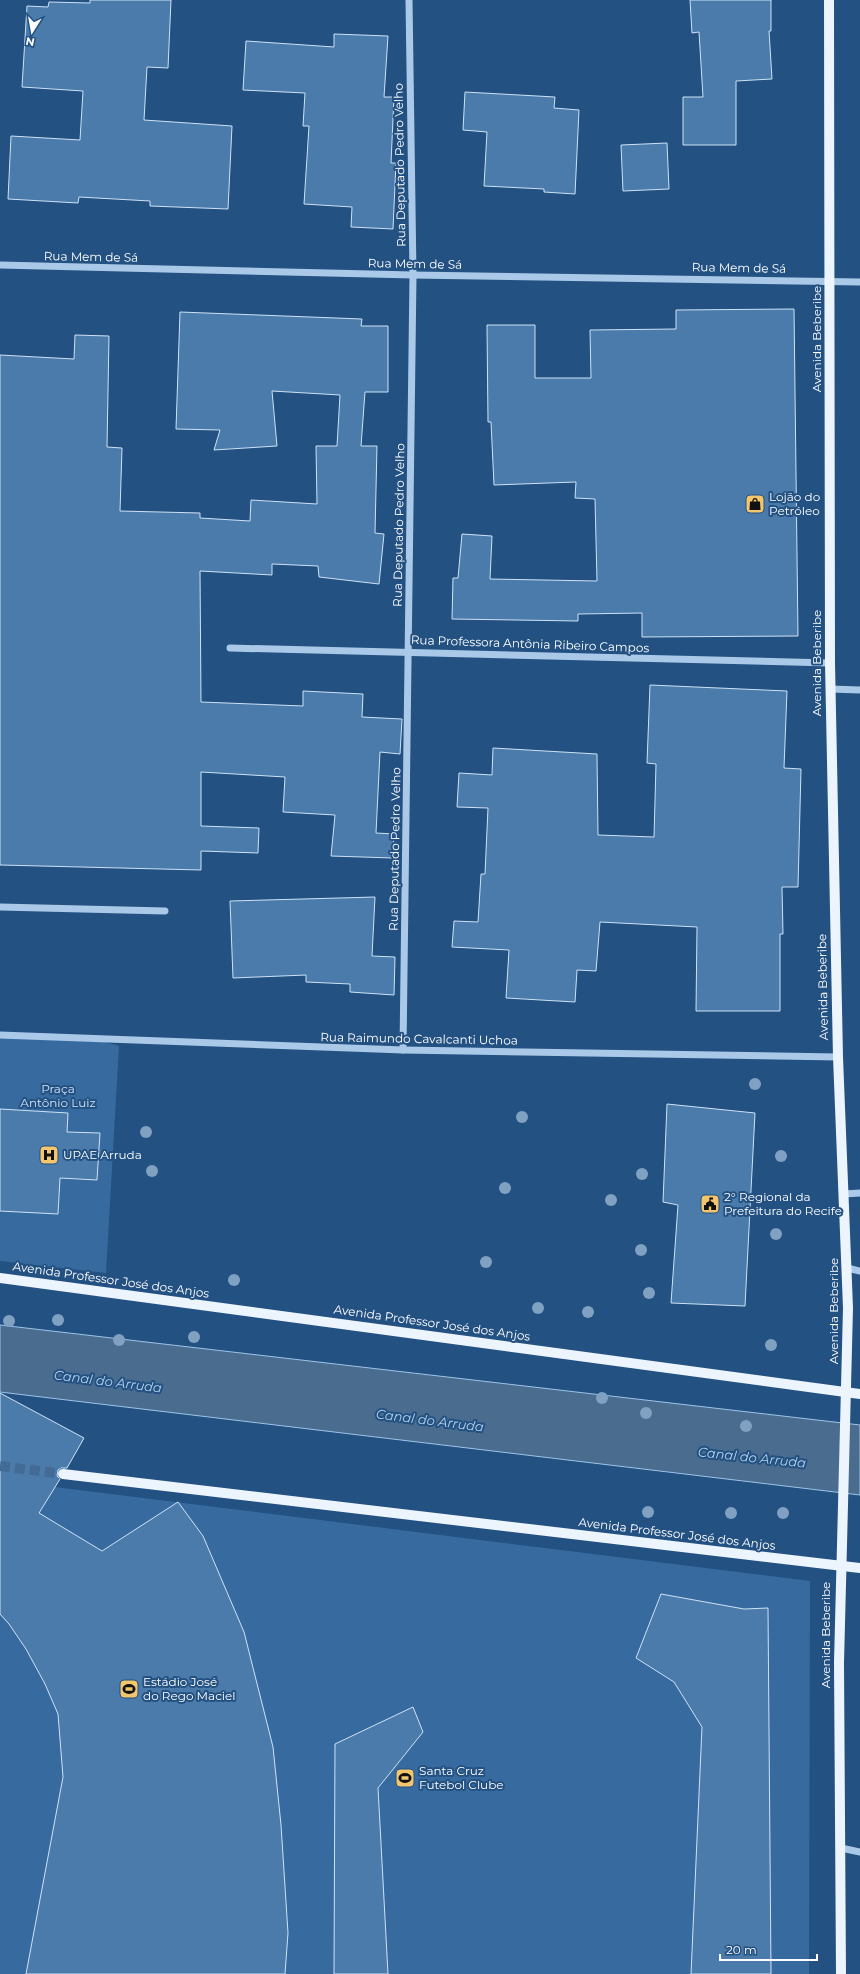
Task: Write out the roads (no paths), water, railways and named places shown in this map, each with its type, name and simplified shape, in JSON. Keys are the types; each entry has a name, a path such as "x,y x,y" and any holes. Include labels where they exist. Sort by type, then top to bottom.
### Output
{"main road":[{"name":"Avenida Beberibe","path":"829,0 830,689 838,1057 847,1268 847,1393 840,1566 838,1663 841,1848 841,1974"},
{"name":"Avenida Professor José dos Anjos","path":"0,1278 860,1394"},
{"name":"Avenida Professor José dos Anjos","path":"63,1474 860,1568"}],"street":[{"name":"Rua Deputado Pedro Velho","path":"403,1050 413,275 409,0"},
{"name":"Rua Mem de Sá","path":"0,266 413,275 860,282"},
{"name":"Rua Professora Antônia Ribeiro Campos","path":"230,648 830,664"},
{"path":"830,689 860,690"},
{"path":"0,907 165,911"},
{"name":"Rua Raimundo Cavalcanti Uchoa","path":"0,1035 403,1050 838,1057"},
{"path":"844,1194 860,1194"},
{"path":"847,1268 860,1271"},
{"path":"841,1848 860,1852"}],"water":[{"name":"Canal do Arruda","path":"0,1325 860,1425 860,1495 0,1392"}],"tunnel":[{"path":"0,1466 63,1474"}],"place":[{"name":"Lojão do Petróleo","path":"755,504"},
{"name":"UPAE Arruda","path":"49,1155"},
{"name":"2° Regional da Prefeitura do Recife","path":"710,1204"},
{"name":"Estádio José do Rego Maciel","path":"129,1689"},
{"name":"Santa Cruz Futebol Clube","path":"405,1778"}],"park label":[{"name":"Praça Antônio Luiz","path":"58,1096"}]}
